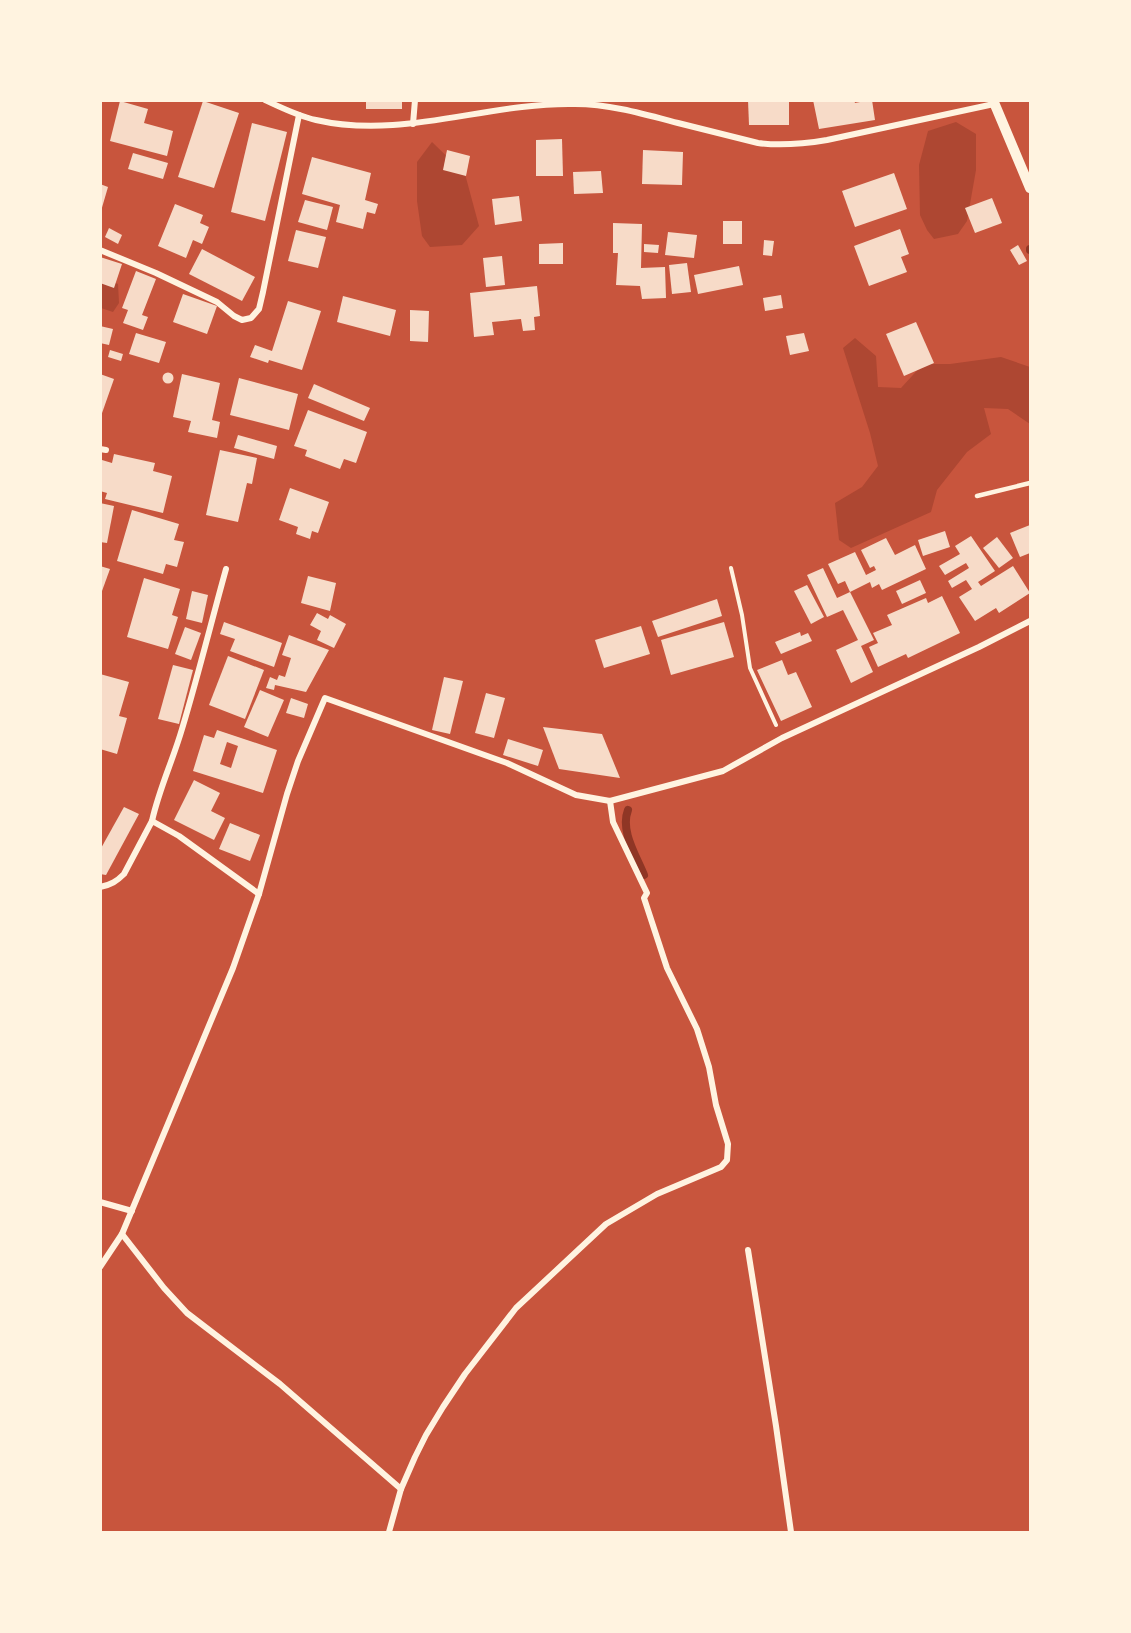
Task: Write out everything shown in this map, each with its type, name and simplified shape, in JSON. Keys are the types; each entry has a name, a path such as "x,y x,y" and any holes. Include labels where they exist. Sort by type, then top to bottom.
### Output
{"street":[{"path":"265,100 298,115 362,126 413,124 522,107 576,104 638,112 758,143 775,145 827,140 993,102 1030,188"},
{"path":"413,124 415,100"},
{"path":"100,250 217,302 242,320 251,318 258,309 263,292 298,115"},
{"path":"100,887 110,885 124,874 152,821 156,801 182,731 226,569"},
{"path":"100,1267 122,1234 233,968 259,894 294,772 325,698 507,763 576,795 610,801 723,771 782,738 979,648 1030,621"},
{"path":"389,1533 401,1489 443,1407 516,1308 606,1224 657,1194 721,1167 727,1160 728,1144 697,1029 667,968 644,898 647,893 613,822 610,801"},
{"path":"152,821 179,836 259,894"},
{"path":"100,1202 132,1211"},
{"path":"122,1234 164,1288 187,1312 280,1384 401,1489"},
{"path":"748,1250 791,1533"}],"lane":[{"path":"976,496 1030,483"}],"path":[{"path":"730,568 742,615 750,668 782,738"}],"shaded area":[{"path":"956,122 976,134 976,170 967,221 958,234 934,239 920,215 919,165 928,131"},
{"path":"432,142 465,174 479,226 462,245 430,247 422,236 417,201 417,162"},
{"path":"100,276 118,284 119,303 113,312 101,308"},
{"path":"855,338 876,356 878,387 901,388 923,364 950,364 1001,357 1030,367 1030,424 1008,409 984,408 991,434 967,452 937,490 931,512 851,548 839,540 835,503 862,487 878,466 843,348"}],"building":[{"path":"366,100 402,100 402,109 366,109"},
{"path":"748,100 789,100 789,125 749,125"},
{"path":"813,100 854,100 855,103 860,100 872,100 875,120 819,129"},
{"path":"120,101 148,109 144,123 173,131 167,156 110,141"},
{"path":"203,101 239,113 214,188 178,177"},
{"path":"252,123 287,132 265,221 231,212"},
{"path":"562,139 563,176 536,176 536,140"},
{"path":"447,150 470,156 466,176 443,170"},
{"path":"643,150 683,152 682,185 642,184"},
{"path":"133,153 168,163 163,179 128,169"},
{"path":"312,157 371,173 365,200 378,204 375,214 367,212 363,229 336,222 340,205 302,194"},
{"path":"601,171 603,193 574,194 573,172"},
{"path":"894,173 907,209 855,227 842,191"},
{"path":"100,184 108,187 101,211 100,211"},
{"path":"519,196 522,221 495,225 492,199"},
{"path":"992,198 1002,223 975,233 965,208"},
{"path":"305,200 333,207 327,230 298,222"},
{"path":"175,204 203,215 200,223 209,227 202,244 193,240 186,258 158,246"},
{"path":"723,221 742,221 742,244 723,244"},
{"path":"613,223 642,224 641,268 665,267 666,298 642,299 640,286 616,285 618,253 613,253"},
{"path":"109,228 122,235 118,244 105,237"},
{"path":"900,229 909,254 901,257 907,272 869,286 854,246"},
{"path":"296,230 326,237 318,268 288,261"},
{"path":"668,232 697,235 694,258 665,255"},
{"path":"764,240 774,241 772,256 763,255"},
{"path":"563,243 563,264 539,264 539,244"},
{"path":"644,244 659,245 658,253 644,252"},
{"path":"1018,245 1027,261 1019,265 1010,250"},
{"path":"202,249 255,277 242,301 189,274"},
{"path":"502,256 505,285 486,287 483,258"},
{"path":"100,257 122,264 114,288 100,283"},
{"path":"687,263 691,292 672,294 669,265"},
{"path":"739,266 743,285 698,294 694,275"},
{"path":"136,271 156,279 142,315 148,317 143,330 123,323 128,310 122,308"},
{"path":"537,286 540,316 534,317 535,330 523,331 521,319 492,322 494,335 474,337 470,293"},
{"path":"183,294 217,306 207,334 173,322"},
{"path":"781,295 783,308 765,311 763,298"},
{"path":"343,296 396,310 390,336 337,322"},
{"path":"288,301 321,311 302,370 250,357 255,345 272,351"},
{"path":"410,310 429,311 428,342 410,341"},
{"path":"916,322 934,363 904,376 886,334"},
{"path":"100,326 113,329 109,345 100,343"},
{"path":"136,333 166,342 159,363 129,354"},
{"path":"804,333 809,351 790,355 786,336"},
{"path":"110,350 123,354 121,361 108,357"},
{"path":"168,372 174,378 168,384 162,378"},
{"path":"100,374 114,379 101,416 100,416"},
{"path":"182,374 220,383 212,420 220,422 217,438 188,432 191,421 173,417"},
{"path":"239,378 298,394 289,430 230,415"},
{"path":"314,384 370,408 364,421 308,398"},
{"path":"308,410 367,432 356,463 344,459 340,469 305,456 307,450 294,446"},
{"path":"238,435 277,446 274,459 234,448"},
{"path":"220,450 257,458 252,484 247,483 238,522 206,515"},
{"path":"114,454 155,463 153,471 172,476 163,513 105,499 107,493 100,491 100,467 102,460 112,463"},
{"path":"290,488 329,502 318,533 312,531 310,539 296,534 298,527 279,520"},
{"path":"100,503 114,506 107,543 100,542"},
{"path":"132,510 179,524 174,540 184,542 177,567 166,564 163,574 117,561"},
{"path":"1030,525 1030,553 1020,557 1010,533"},
{"path":"945,531 950,547 923,556 918,540"},
{"path":"971,536 995,571 978,582 981,586 1013,566 1030,593 999,613 996,608 975,621 959,597 972,589 966,580 952,588 948,581 969,568 966,563 945,575 939,566 960,554 955,546"},
{"path":"997,537 1013,558 999,568 983,548"},
{"path":"886,538 895,555 915,545 926,569 882,590 879,584 872,588 870,582 850,592 845,581 838,584 828,564 855,552 866,575 876,570 874,566 870,568 861,550"},
{"path":"100,566 110,569 102,591 100,590"},
{"path":"823,568 837,598 850,592 874,640 861,646 873,672 851,683 836,650 858,640 843,610 827,617 807,575"},
{"path":"308,576 336,583 330,611 301,603"},
{"path":"144,578 180,589 172,615 178,617 168,649 127,637"},
{"path":"920,580 926,593 902,604 896,591"},
{"path":"807,585 824,617 811,624 794,591"},
{"path":"192,591 208,595 202,623 186,619"},
{"path":"942,596 960,633 908,658 906,654 878,667 869,647 878,643 873,633 892,625 887,615 926,598 928,603"},
{"path":"717,599 722,616 658,637 652,621"},
{"path":"317,613 328,619 330,615 346,624 334,648 317,640 321,631 310,625"},
{"path":"224,622 282,643 274,667 230,651 235,639 220,634"},
{"path":"724,622 734,657 671,675 661,640"},
{"path":"641,626 650,654 604,668 595,640"},
{"path":"185,627 201,633 191,660 175,654"},
{"path":"800,632 801,636 808,633 812,641 781,654 775,642"},
{"path":"289,635 329,650 306,692 275,685 274,690 266,688 270,677 277,680 279,675 285,677 291,658 282,655"},
{"path":"228,656 264,670 245,719 209,705"},
{"path":"782,660 788,675 796,672 812,707 781,721 757,670"},
{"path":"173,665 193,670 179,724 158,719"},
{"path":"100,674 129,682 119,716 127,718 117,754 100,749"},
{"path":"444,677 463,681 450,734 432,730"},
{"path":"260,690 284,700 268,737 244,727"},
{"path":"486,693 505,698 494,738 475,733"},
{"path":"291,698 308,704 304,718 286,713"},
{"path":"543,727 602,734 620,778 559,769"},
{"path":"217,730 277,750 263,793 193,771 204,735 214,738","holes":["227,742 238,746 231,768 220,764"]},
{"path":"508,739 543,750 538,766 503,755"},
{"path":"194,780 220,793 211,811 225,818 214,840 174,820"},
{"path":"124,807 139,814 106,875 100,874 100,850"},
{"path":"230,823 260,835 250,861 219,849"}],"waterway":[{"path":"628,810 627,835 644,875"}]}
